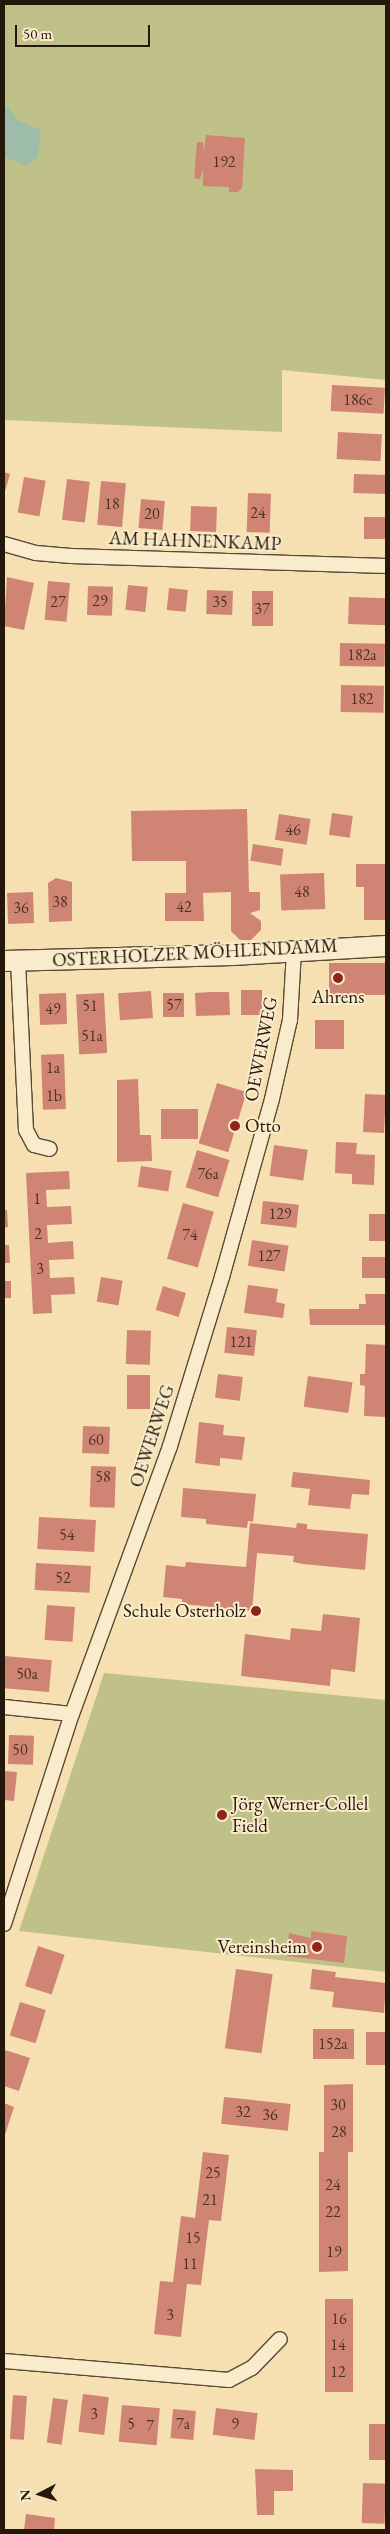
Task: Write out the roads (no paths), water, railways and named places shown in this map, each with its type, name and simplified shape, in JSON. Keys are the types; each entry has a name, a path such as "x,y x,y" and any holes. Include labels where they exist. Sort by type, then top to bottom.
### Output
{"main road":[{"name":"OSTERHOLZER MÖHLENDAMM","path":"11,961 233,955 386,946"}],"street":[{"name":"AM HAHNENKAMP","path":"4,544 36,553 70,556 386,566"},
{"name":"OEWERWEG","path":"4,1924 72,1714 170,1446 222,1277 272,1099 290,1020 294,950"},
{"path":"11,961 26,1130 34,1145 50,1149"},
{"path":"4,1707 72,1714"},
{"path":"4,2361 229,2380 252,2368 280,2339"}],"place":[{"name":"Ahrens","path":"338,978"},
{"name":"Otto","path":"235,1126"},
{"name":"Schule Osterholz","path":"256,1611"},
{"name":"Jörg Werner-Collel Field","path":"222,1815"},
{"name":"Vereinsheim","path":"317,1947"}]}
